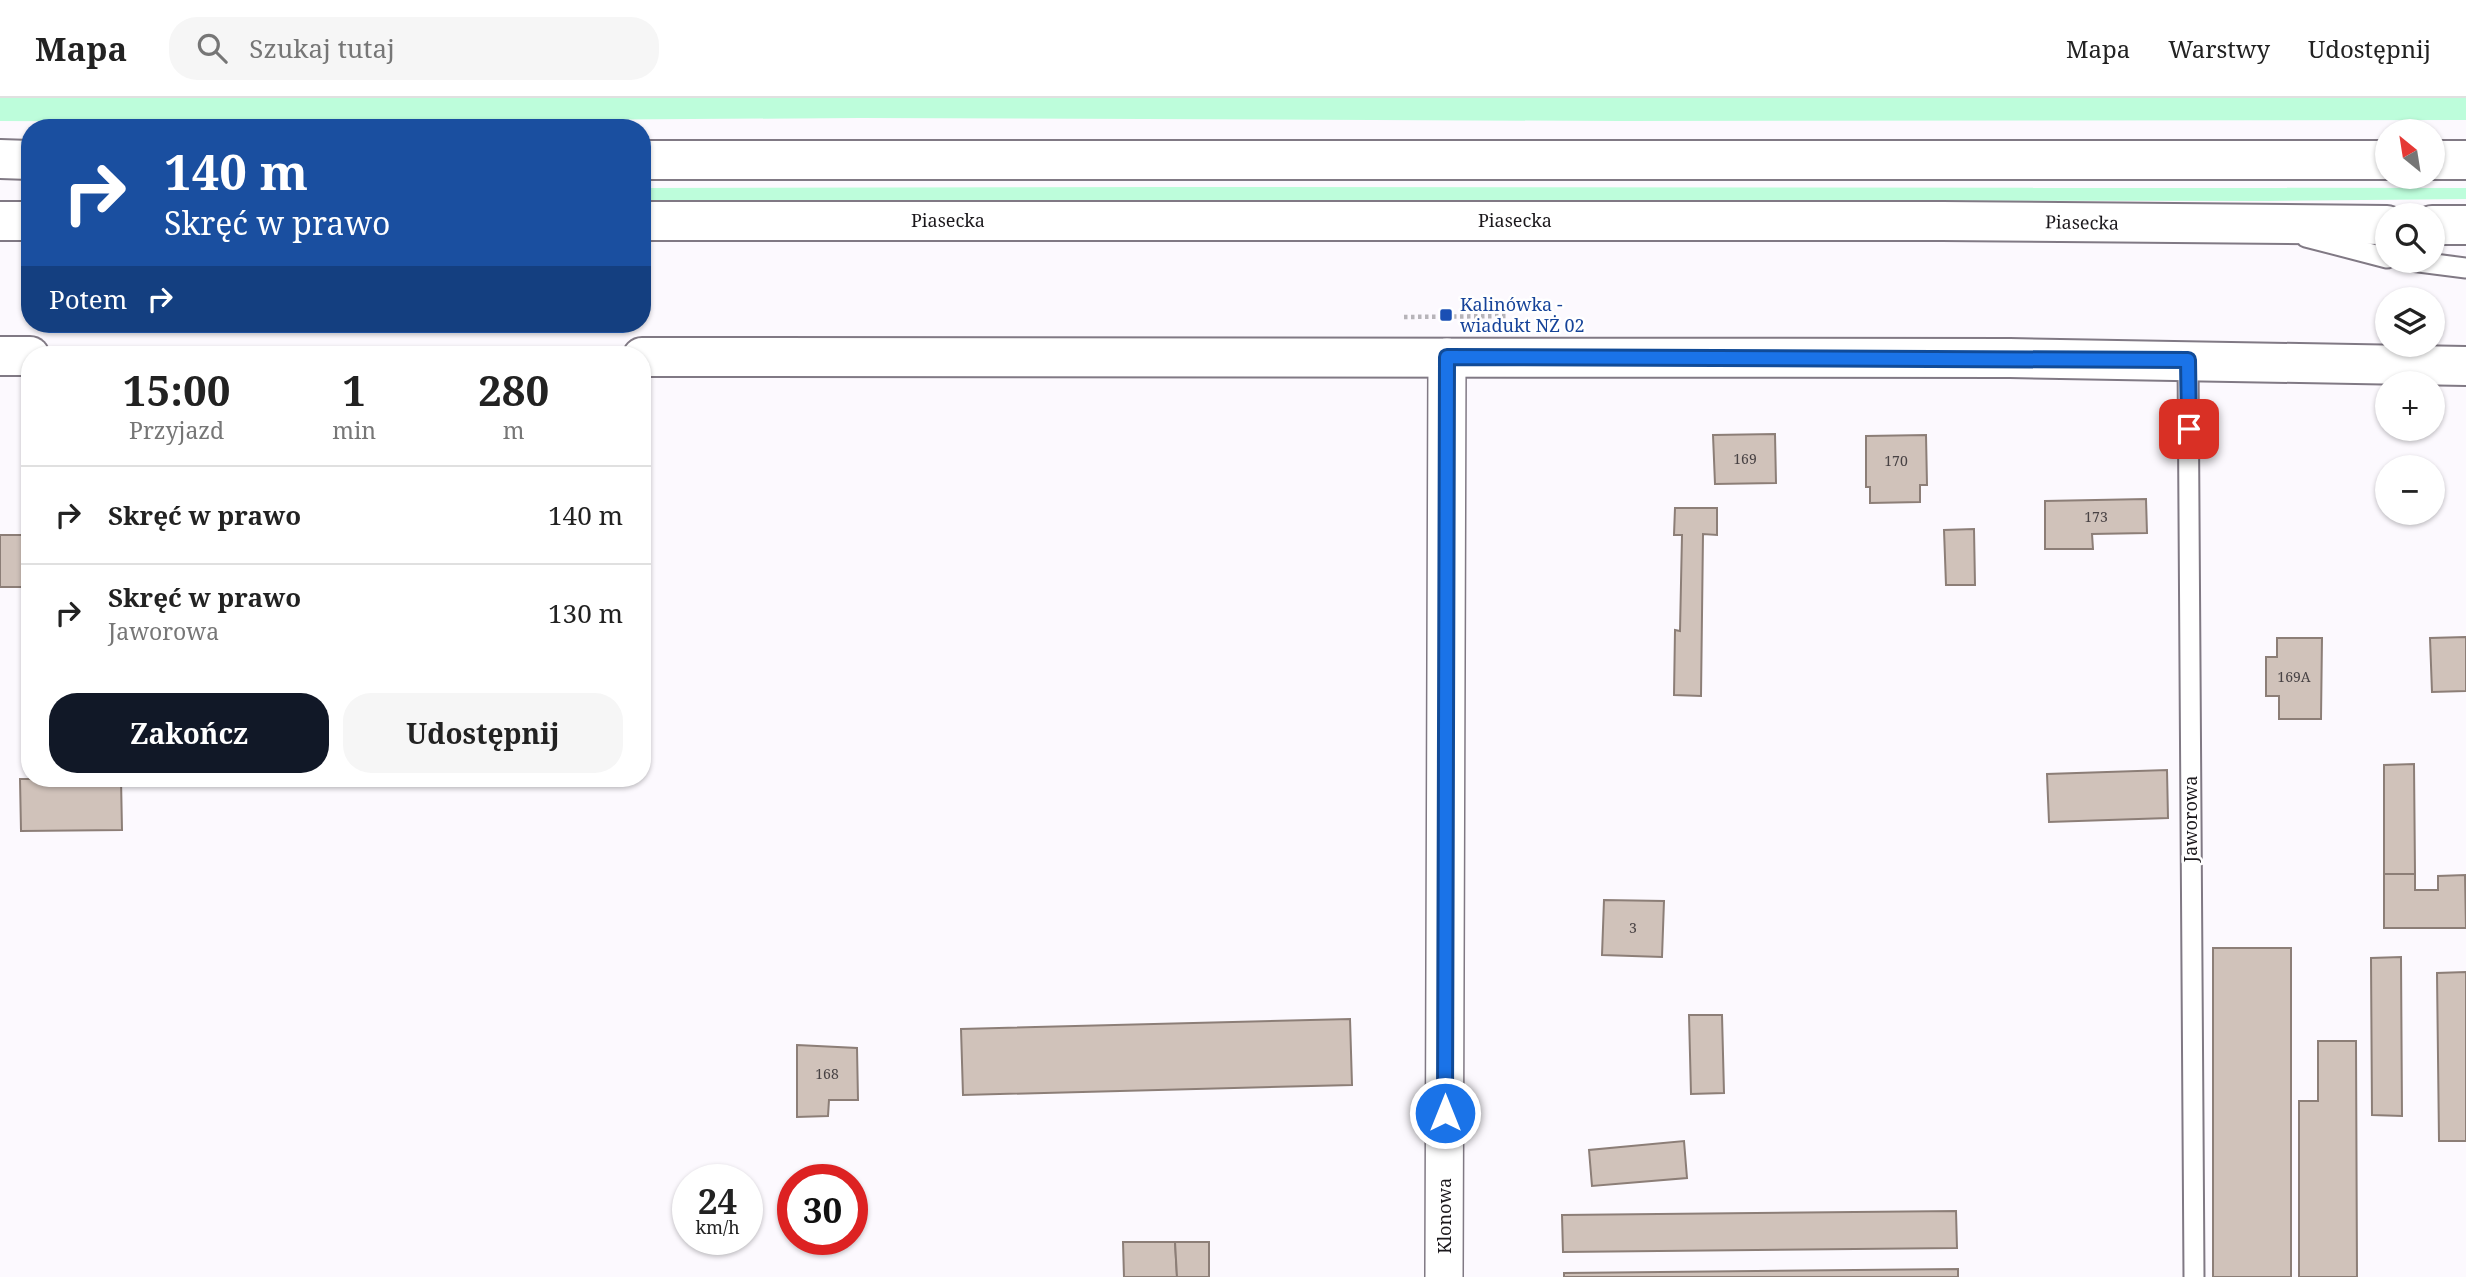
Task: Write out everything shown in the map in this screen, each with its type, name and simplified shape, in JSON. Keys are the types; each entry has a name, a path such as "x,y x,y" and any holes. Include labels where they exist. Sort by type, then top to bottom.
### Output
{"main road":[{"path":"0,159 21,159"},
{"path":"651,160 2375,160"},
{"path":"2445,160 2466,160"},
{"path":"0,221 21,221"},
{"name":"Piasecka","path":"651,221 1942,221 2375,225"},
{"path":"2445,225 2466,225"},
{"path":"0,356 21,356"},
{"path":"651,357 2188,360 2466,366"}],"street":[{"name":"Klonowa","path":"1444,1277 1447,357"}],"lane":[{"path":"2261,225 2375,255"},
{"path":"2445,265 2466,268"},
{"name":"Jaworowa","path":"2188,360 2194,1277"}],"green space":[{"path":"0,98 2466,98 2466,120 860,118 0,121"},
{"path":"651,188 2466,188 2466,199 2269,201 651,200"}],"building":[{"path":"1775,434 1776,483 1715,484 1713,435"},
{"path":"1926,435 1927,485 1920,485 1920,502 1870,503 1870,487 1866,487 1866,436"},
{"path":"2146,499 2147,533 2092,534 2093,549 2045,549 2045,501"},
{"path":"1675,508 1717,508 1717,535 1703,534 1701,696 1674,695 1675,630 1680,631 1682,535 1674,535"},
{"path":"1974,529 1975,585 1946,585 1944,530"},
{"path":"0,535 21,535 21,587 0,587"},
{"path":"2466,637 2466,691 2432,692 2430,638"},
{"path":"2277,638 2322,638 2321,719 2279,719 2279,696 2266,696 2266,657 2277,657"},
{"path":"2414,764 2415,874 2384,874 2384,765"},
{"path":"2167,770 2168,818 2049,822 2047,774"},
{"path":"20,779 21,787 121,787 122,830 21,831"},
{"path":"2384,874 2415,874 2415,890 2438,890 2438,876 2465,875 2466,928 2384,928"},
{"path":"1604,900 1664,901 1662,957 1602,955"},
{"path":"2213,948 2291,948 2291,1277 2213,1277"},
{"path":"2401,957 2402,1116 2372,1115 2371,958"},
{"path":"2466,972 2466,1141 2439,1141 2437,973"},
{"path":"1689,1015 1722,1015 1724,1093 1691,1094"},
{"path":"1350,1019 1352,1085 963,1095 961,1029"},
{"path":"2318,1041 2356,1041 2357,1277 2299,1277 2299,1101 2318,1101"},
{"path":"797,1045 857,1048 858,1100 829,1100 828,1116 797,1117"},
{"path":"1684,1141 1687,1178 1592,1186 1589,1150"},
{"path":"1956,1211 1957,1248 1563,1252 1562,1215"},
{"path":"1123,1242 1175,1242 1177,1277 1124,1277"},
{"path":"1175,1242 1209,1242 1209,1277 1177,1277"},
{"path":"1958,1269 1958,1277 1564,1277 1564,1273"}],"place":[{"name":"Kalinówka - wiadukt NŻ 02","path":"1446,315"}],"route":[{"path":"1445,1113 1447,357 2188,360 2189,429"}]}
